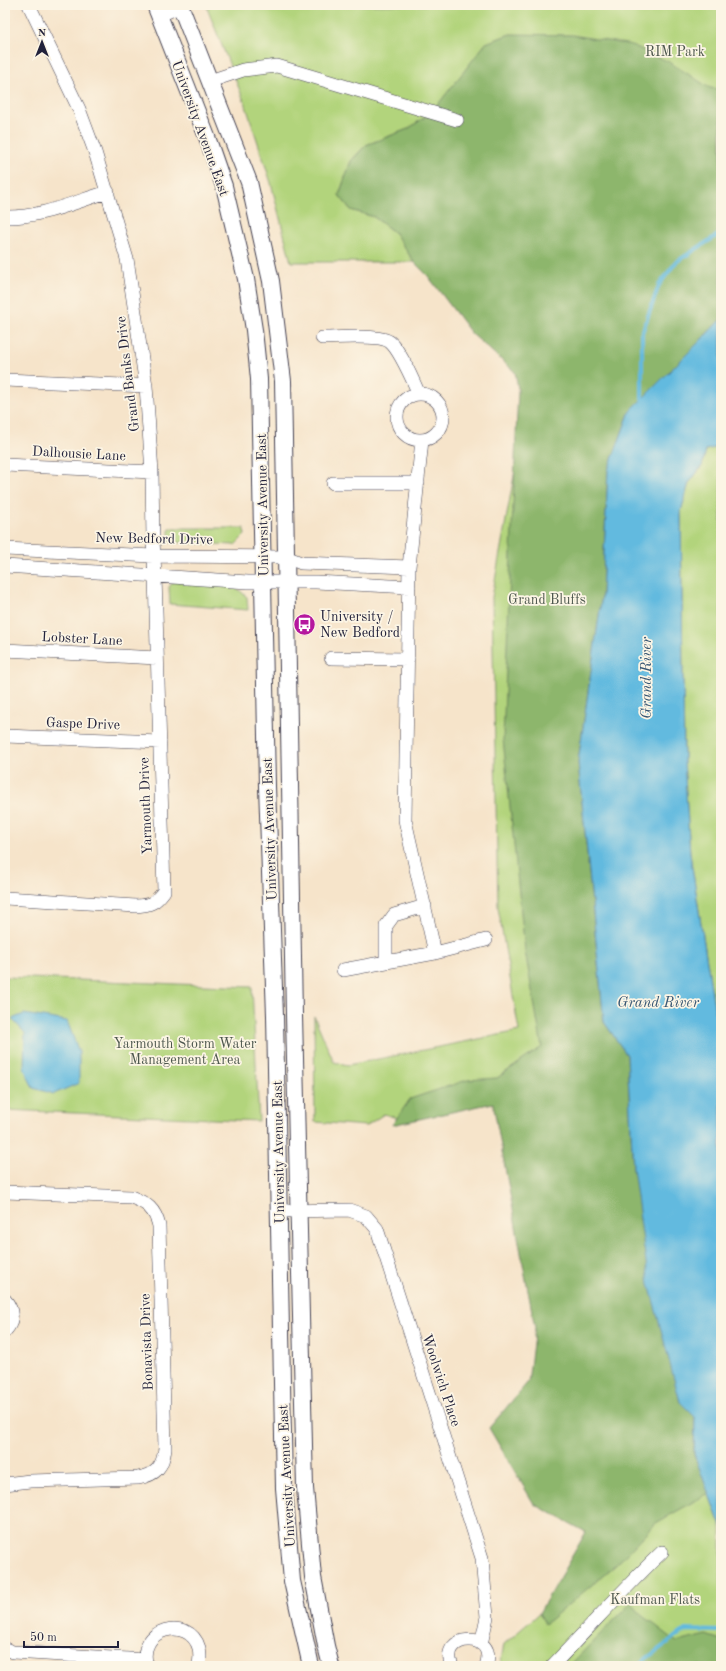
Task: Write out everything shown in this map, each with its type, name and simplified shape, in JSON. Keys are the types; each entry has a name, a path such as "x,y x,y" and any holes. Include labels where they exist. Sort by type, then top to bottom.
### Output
{"main road":[{"name":"University Avenue East","path":"181,5 249,182 271,281 283,381 286,557 294,582 298,1210 305,1488 313,1577 331,1666"},
{"name":"University Avenue East","path":"157,10 207,137 224,186 246,279 259,378 267,786 279,1211 284,1488 292,1581 311,1666"}],"street":[{"name":"Grand Banks Drive","path":"29,5 79,109 108,192 127,259 146,386 152,472 154,556"},
{"path":"157,10 181,5"},
{"path":"210,81 243,70 277,66 457,120"},
{"path":"5,217 17,217 41,213 108,192"},
{"path":"322,338 381,338 390,342 404,364 419,394"},
{"path":"5,380 146,386"},
{"path":"419,394 433,398 438,402 443,415 440,429 436,435 422,440 408,437 402,432 397,419 400,404 412,395 419,394"},
{"path":"422,440 409,567 405,820 435,953"},
{"name":"Dalhousie Lane","path":"5,465 152,472"},
{"path":"332,483 418,483"},
{"name":"New Bedford Drive","path":"5,549 154,556 286,557 301,563 409,567"},
{"name":"Yarmouth Drive","path":"5,898 136,906 147,905 157,901 164,891 156,576 154,556"},
{"path":"5,566 263,582 409,587"},
{"name":"Lobster Lane","path":"5,650 157,658"},
{"path":"331,658 408,659"},
{"name":"Gaspe Drive","path":"5,736 160,742"},
{"path":"386,962 386,926 394,915 424,906"},
{"path":"343,970 435,953 486,940"},
{"name":"Bonavista Drive","path":"5,1192 131,1197 144,1202 156,1215 160,1234 165,1448 164,1458 159,1468 149,1476 138,1478 30,1481 5,1484"},
{"name":"Woolwich Place","path":"279,1211 349,1210 366,1216 377,1229 482,1558 487,1617 481,1644"},
{"path":"5,1300 12,1312 12,1320 5,1331"},
{"path":"552,1666 631,1582 662,1552"},
{"path":"5,1649 13,1652 146,1663 146,1646 156,1634 164,1630 175,1629 187,1632 198,1645 200,1655 198,1666"},
{"path":"452,1666 450,1658 452,1648 456,1643 469,1639 481,1644 488,1655 486,1666"}],"green space":[{"name":"RIM Park","path":"211,5 721,5 721,200 432,112 408,129 366,145 351,161 339,195 351,210 374,217 395,233 414,262 291,262 271,183 246,106 207,8"},
{"path":"510,34 572,35 632,45 669,62 710,88 721,89 721,319 630,411 608,470 602,595 578,762 604,1022 627,1055 633,1168 680,1402 695,1417 694,1454 709,1493 656,1523 617,1564 545,1624 539,1613 586,1532 534,1504 489,1428 528,1382 535,1328 493,1103 392,1125 410,1099 467,1080 497,1078 542,1047 525,951 503,739 518,389 515,372 471,333 428,276 414,262 395,233 374,217 351,210 339,195 351,161 366,145 408,129 432,112 486,43"},
{"name":"Grand Bluffs","path":"531,382 630,411 608,470 627,1055 400,1119 384,1114 366,1126 315,1122 314,1016 334,1062 348,1065 519,1031 498,907 492,597"},
{"path":"721,436 721,1050 690,854 684,761 681,511 689,483 702,466 706,449 714,448"},
{"path":"169,528 244,528 245,535 235,545 169,542"},
{"path":"174,581 231,583 247,597 248,610 170,604 169,587"},
{"name":"Yarmouth Storm Water Management Area","path":"5,977 252,987 259,1121 5,1110"},
{"name":"Kaufman Flats","path":"694,1454 721,1527 721,1666 500,1666 504,1644 599,1562"},
{"path":"631,1603 641,1614 677,1642 706,1635 721,1640 721,1666 569,1666"}],"water":[{"name":"Grand River","path":"721,319 721,436 714,448 706,450 702,466 689,483 681,511 684,761 690,854 721,1050 721,1527 694,1454 695,1417 680,1402 649,1284 633,1168 627,1055 604,1022 578,762 602,595 608,470 630,411"},
{"path":"24,1014 67,1021 79,1052 79,1083 54,1094 33,1088 24,1068 25,1033 12,1019"}],"waterway":[{"path":"642,399 642,333 659,285 676,262 721,233"},
{"path":"636,1666 685,1630 721,1631"}],"place":[{"name":"University / New Bedford","path":"304,624"}]}
